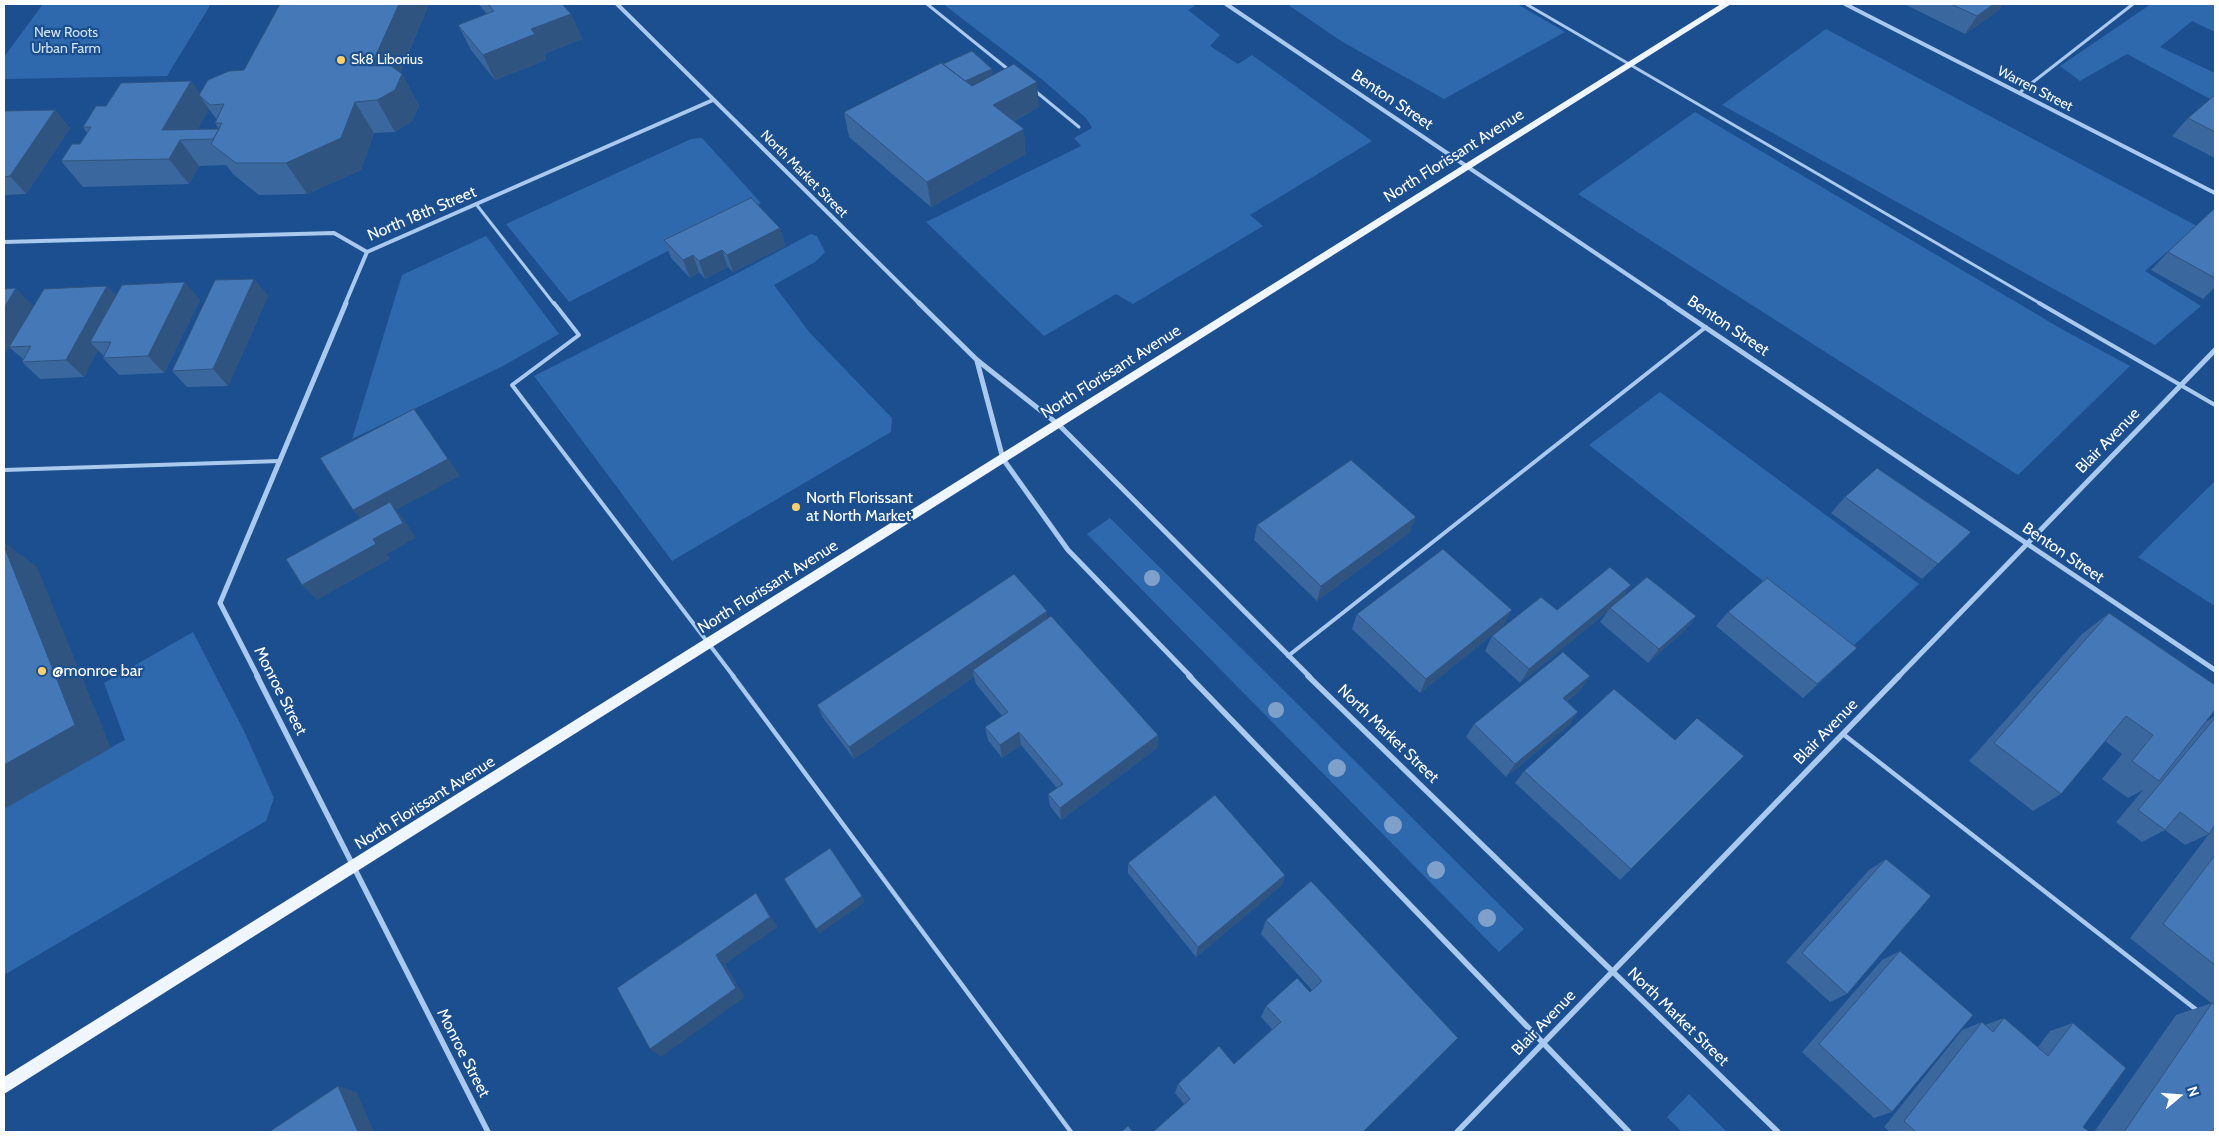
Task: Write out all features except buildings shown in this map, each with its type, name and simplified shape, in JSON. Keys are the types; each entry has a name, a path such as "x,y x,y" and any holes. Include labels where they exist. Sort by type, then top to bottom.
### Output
{"main road":[{"name":"North Florissant Avenue","path":"4,1086 1728,4"}],"street":[{"name":"North Market Street","path":"617,4 977,360 1058,424 1288,656 1778,1132"},
{"name":"Benton Street","path":"1226,4 2215,670"},
{"name":"Warren Street","path":"1845,4 2215,193"},
{"name":"North 18th Street","path":"4,242 334,233 367,252 713,100"},
{"name":"Monroe Street","path":"367,252 220,603 488,1132"},
{"name":"Blair Avenue","path":"1457,1132 2215,350"},
{"path":"977,360 1003,459 1068,550 1629,1132"}],"lane":[{"path":"927,4 1010,70"},
{"path":"1526,4 2215,405"},
{"path":"2019,93 2133,4"},
{"path":"1033,90 1079,128"},
{"path":"476,204 579,335 512,385 709,643 1071,1132"},
{"path":"1288,656 1706,327"},
{"path":"4,470 280,461"},
{"path":"1843,734 2200,1013"}],"green space":[{"name":"New Roots Urban Farm","path":"43,4 211,4 167,76 4,79 4,57"},
{"path":"943,4 1191,4 1195,6 1188,10 1220,35 1210,46 1238,64 1252,55 1372,141 1250,215 1263,226 1133,304 1116,294 1044,336 926,222 1081,146 1074,138 1092,128 1086,118 1044,81"},
{"path":"1287,4 1517,4 1565,32 1444,99 1341,41"},
{"path":"2151,4 2215,4 2215,32 2192,21 2160,47 2215,73 2215,97 2212,100 2127,54 2080,81 2060,66"},
{"path":"1826,29 2197,226 2145,271 2201,306 2155,345 1722,105"},
{"path":"1695,112 2065,331 2130,366 2018,475 1578,194"},
{"path":"702,138 761,203 569,302 506,224 691,139"},
{"path":"811,234 817,236 825,252 815,262 774,285 810,333 892,418 891,432 672,561 534,376"},
{"path":"486,236 559,334 503,366 352,439 402,275"},
{"path":"1660,392 1919,584 1850,649 1589,445"},
{"path":"2215,481 2215,606 2138,557"},
{"path":"1110,518 1524,929 1499,952 1087,534"},
{"path":"193,632 244,731 274,798 266,821 4,975 4,806 125,740 104,683"},
{"path":"1689,1094 1727,1132 1682,1132 1667,1117"}],"place":[{"name":"Sk8 Liborius","path":"341,60"},
{"name":"North Florissant at North Market","path":"796,507"},
{"name":"@monroe bar","path":"42,671"}]}
